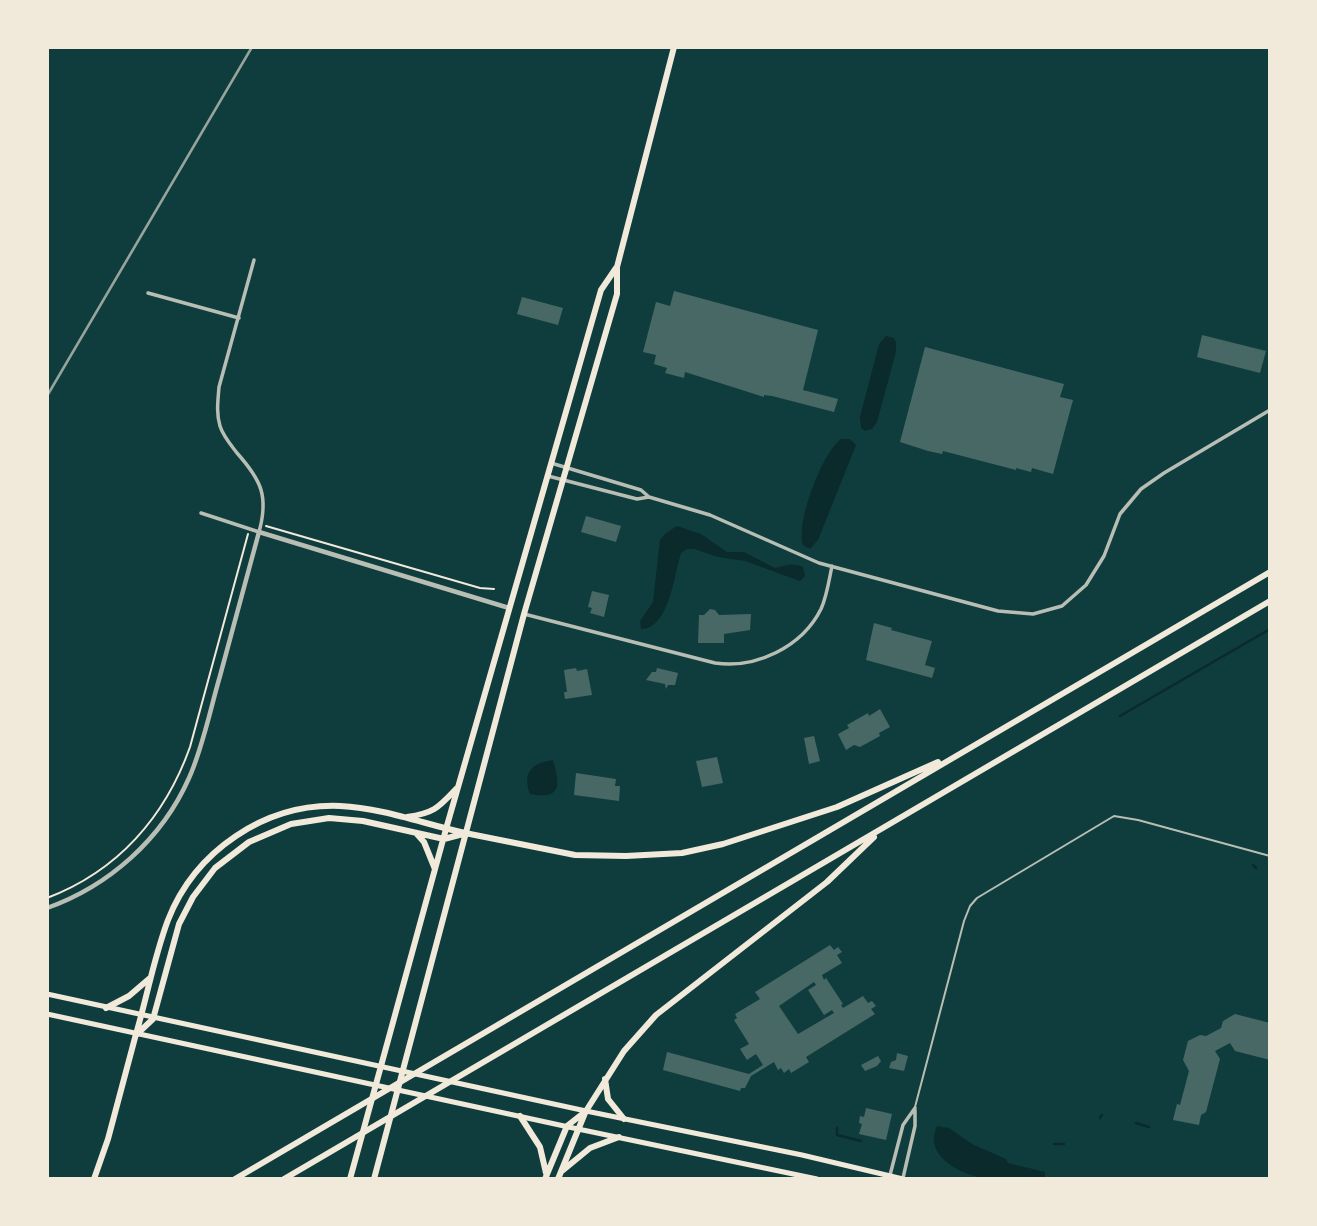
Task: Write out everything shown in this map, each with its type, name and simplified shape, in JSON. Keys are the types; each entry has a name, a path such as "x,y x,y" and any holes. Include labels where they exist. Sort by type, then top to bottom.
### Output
{"highway":[{"path":"374,1179 524,614 617,294 617,267 674,47"},
{"path":"350,1179 458,786 601,290 617,267"},
{"path":"235,1179 1270,572"},
{"path":"284,1179 1270,601"},
{"path":"94,1179 108,1139 167,921 180,895 205,862 235,836 273,817 313,808 353,807 575,855 637,856 682,853 723,844 837,807 966,750"},
{"path":"405,817 428,814 435,810 458,786"},
{"path":"136,1034 153,1019 173,943 185,911 202,883 235,851 269,832 310,820 346,819 444,839 465,833"},
{"path":"559,1176 586,1111 605,1079 624,1051 656,1015 827,882 883,828"},
{"path":"416,832 424,842 436,870"},
{"path":"106,1008 128,996 152,977"},
{"path":"605,1079 608,1099 624,1119"},
{"path":"546,1177 567,1126 586,1111"},
{"path":"520,1116 540,1147 546,1177"},
{"path":"559,1176 590,1148 619,1137"}],"main road":[{"path":"47,994 153,1019 802,1155 903,1179"},
{"path":"47,1014 817,1179"}],"street":[{"path":"47,908 69,900 107,878 139,851 172,811 190,778 203,738 259,532 264,501 260,483 229,444 220,426 217,408 219,387 254,260"},
{"path":"148,293 239,318"},
{"path":"548,476 637,499 649,498 733,523 798,554 832,566 998,611 1021,615 1044,613 1071,601 1086,585 1104,556 1120,513 1141,489 1270,410"},
{"path":"551,463 641,490 649,498"},
{"path":"201,513 509,608"},
{"path":"524,614 715,663 746,663 760,660 786,647 807,628 820,611 832,566"},
{"path":"890,1177 904,1125 915,1108"},
{"path":"903,1179 915,1126 915,1108"}],"lane":[{"path":"915,1108 964,921 970,906 977,898 1114,816 1270,856"}],"path":[{"path":"261,524 480,588 494,589"},
{"path":"47,898 91,877 108,865 147,829 165,802 182,771 190,747 250,529"}],"water":[{"path":"886,336 894,338 896,352 877,422 872,429 865,431 861,428 860,417 879,344"},
{"path":"841,439 850,439 856,445 818,540 810,549 803,545 802,534 807,505 826,458"},
{"path":"677,526 701,534 727,552 744,552 775,568 792,565 803,567 805,576 800,581 745,561 687,549 681,553 664,611 650,627 641,629 640,621 653,602 660,540"},
{"path":"553,760 557,777 556,789 548,795 530,794 528,774 539,763"},
{"path":"937,1126 949,1128 972,1144 1006,1159 1008,1163 1045,1172 1045,1179 991,1179 956,1169 948,1164 937,1150 934,1138"}],"building":[{"path":"674,291 818,330 803,390 838,399 834,412 772,396 764,397 685,372 684,378 665,373 667,368 654,364 656,355 643,352 656,302 670,306"},
{"path":"522,297 563,308 558,325 517,314"},
{"path":"1202,335 1266,351 1260,373 1197,357"},
{"path":"925,347 1064,384 1060,397 1073,400 1053,474 1032,468 1031,472 1016,470 943,451 942,454 928,451 900,442"},
{"path":"586,516 621,526 616,542 581,532"},
{"path":"592,591 609,595 604,617 590,613 592,608 588,607"},
{"path":"710,609 719,615 751,614 750,630 724,634 724,643 698,643 699,615 704,615"},
{"path":"874,623 932,641 925,665 935,668 932,678 866,660"},
{"path":"576,668 577,671 587,669 592,695 565,699 564,692 567,692 564,670"},
{"path":"657,668 678,673 675,685 668,685 666,689 665,684 646,680"},
{"path":"880,709 890,727 860,747 854,745 846,750 838,734 849,728 847,725"},
{"path":"814,736 820,761 809,764 804,738"},
{"path":"717,757 723,783 702,787 696,761"},
{"path":"576,773 616,779 615,786 620,786 619,801 574,795"},
{"path":"830,945 834,950 838,947 842,952 837,955 842,963 822,975 824,980 826,978 843,1008 863,996 868,1003 872,1001 876,1006 871,1009 875,1014 806,1057 809,1062 791,1073 789,1069 784,1073 781,1068 778,1070 774,1062 751,1076 745,1088 740,1091 663,1070 667,1052 749,1074 763,1065 756,1054 747,1060 740,1049 749,1044 734,1020 737,1018 735,1014 760,999 755,992","holes":["814,982 816,985 808,990 824,1015 832,1010 834,1013 798,1034 779,1006"]},
{"path":"1235,1014 1270,1023 1270,1060 1235,1051 1230,1043 1215,1051 1220,1059 1206,1112 1201,1115 1199,1125 1173,1120 1189,1071 1183,1060 1188,1041 1221,1028 1223,1021"},
{"path":"897,1053 908,1056 904,1071 889,1068 891,1062 896,1060"},
{"path":"878,1056 881,1061 877,1066 865,1071 861,1065"},
{"path":"866,1108 892,1114 886,1140 859,1134 862,1124 859,1123 860,1116 864,1117"}],"waterway":[{"path":"1120,716 1270,629"},
{"path":"1253,865 1256,868"},
{"path":"1136,1123 1149,1127"},
{"path":"837,1128 837,1135 861,1141"},
{"path":"1054,1144 1064,1144"}],"railway":[{"path":"47,396 252,47"}]}
